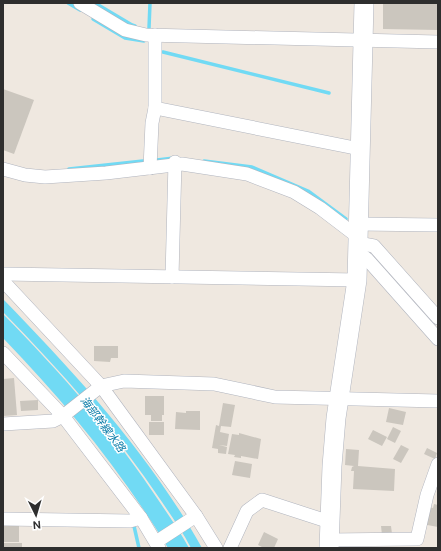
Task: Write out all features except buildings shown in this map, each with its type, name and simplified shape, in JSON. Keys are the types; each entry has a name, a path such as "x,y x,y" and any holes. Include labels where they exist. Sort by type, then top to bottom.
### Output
{"street":[{"path":"80,3 125,30 146,35 438,42"},
{"path":"329,537 332,466 339,399 357,280 364,3"},
{"path":"150,168 152,123 155,108 155,35"},
{"path":"155,108 360,149"},
{"path":"172,276 175,164"},
{"path":"3,169 25,175 45,177 106,173 182,164 247,174 294,192 320,208 358,239 374,246 438,318"},
{"path":"358,239 438,226"},
{"path":"358,239 367,259 438,339"},
{"path":"3,274 357,280"},
{"path":"3,281 98,388 216,548"},
{"path":"3,353 65,414 159,543 194,517"},
{"path":"3,424 53,421 65,414 98,388 124,381 214,384 275,397 438,401"},
{"path":"230,548 247,511 262,500 329,537 417,538 427,495 438,464"},
{"path":"3,519 130,521 141,518"}],"water":[{"path":"3,299 85,387 136,448 182,514 202,548 191,548 144,476 107,427 67,380 3,312"},
{"path":"3,314 67,382 107,429 144,478 189,548 168,548 132,492 92,438 26,362 3,338"}],"waterway":[{"path":"68,3 80,10"},
{"path":"95,3 135,26"},
{"path":"149,28 150,3"},
{"path":"93,19 125,38 144,41"},
{"path":"163,52 329,93"},
{"path":"157,160 174,158"},
{"path":"69,169 143,161"},
{"path":"204,161 252,167 308,191 346,219"},
{"path":"134,526 139,548"}],"water label":[{"name":"海部幹線水路","path":"103,424"}]}
